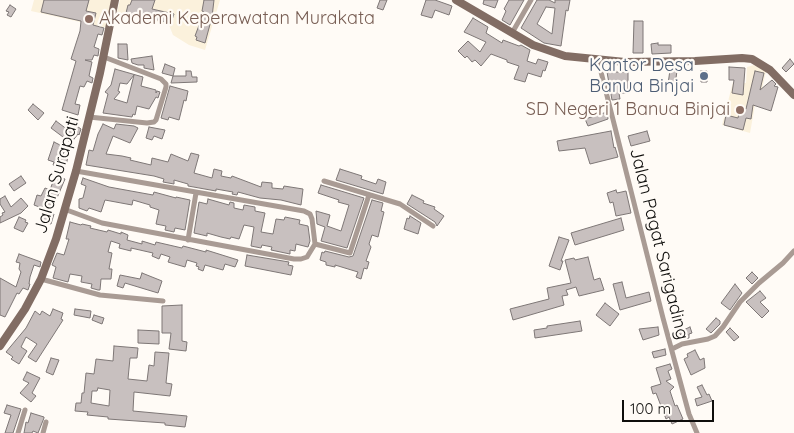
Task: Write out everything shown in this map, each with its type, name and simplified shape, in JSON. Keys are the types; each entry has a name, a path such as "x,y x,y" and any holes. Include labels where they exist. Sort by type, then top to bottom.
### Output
{"street":[{"name":"Jalan Surapati","path":"0,346 25,309 41,279 76,171 104,57 115,0"},
{"path":"456,0 533,44 565,56 625,62 752,59 770,70 794,94"},
{"path":"512,33 531,0"},
{"path":"89,117 147,123 154,122 166,87 166,84 161,79 104,57"},
{"name":"Jalan Pagat Sarigading","path":"598,60 672,349 697,433"},
{"path":"64,209 102,223 294,259 307,257 315,244 312,219 310,214 304,211 76,171"},
{"path":"324,181 400,204 433,226"},
{"path":"188,240 196,193"},
{"path":"315,244 350,253 369,195"},
{"path":"672,349 691,342 708,340 715,336 740,302 794,251"},
{"path":"41,279 100,295 163,301"},
{"path":"18,433 25,410"},
{"path":"43,433 46,422"}],"shaded area":[{"name":"Akademi Keperawatan Murakata","path":"34,0 112,0 107,28 31,11"},
{"path":"120,0 220,0 205,50 189,45 173,35 169,25 117,12"},
{"name":"SD Negeri 1 Banua Binjai","path":"754,65 766,71 761,94 757,94 750,133 722,125 733,82 746,83 747,67"}],"building":[{"path":"44,0 89,0 86,11 96,13 93,25 104,28 102,35 98,34 94,47 99,49 98,56 94,55 92,60 85,60 92,62 89,76 93,78 92,83 87,81 84,87 80,86 75,104 80,105 78,115 62,110 76,61 71,59 80,31 81,21 41,12"},
{"path":"132,0 155,0 152,9 174,14 171,23 126,13 128,5 130,5"},
{"path":"204,0 214,0 212,17 205,43 196,40 197,37 195,36 204,12 202,11"},
{"path":"380,0 387,0 383,10 377,8"},
{"path":"426,0 435,0 452,6 449,15 435,10 432,18 421,15"},
{"path":"484,0 498,0 495,8 483,4"},
{"path":"509,0 524,0 510,25 502,20 506,11 504,9"},
{"path":"537,0 549,0 555,3 555,0 570,0 568,11 566,10 561,46 544,43 521,28","holes":["546,7 555,8 552,34 537,24"]},
{"path":"10,5 16,9 11,17 7,15 9,12 6,11"},
{"path":"473,18 488,27 486,33 502,43 503,40 521,45 530,50 527,61 536,64 538,59 548,62 541,77 528,73 525,82 514,79 519,66 491,54 481,66 475,60 472,62 467,56 465,58 458,51 468,41 480,52 486,42 464,32"},
{"path":"634,21 643,21 643,53 633,53"},
{"path":"658,43 658,45 671,45 671,53 652,54 651,44"},
{"path":"118,44 127,44 128,60 118,58"},
{"path":"152,56 154,70 144,68 144,65 132,63 131,59"},
{"path":"790,59 794,64 786,72 782,68"},
{"path":"165,64 175,68 173,76 162,73"},
{"path":"729,67 745,68 743,95 732,93 734,80 729,80"},
{"path":"115,69 143,77 141,86 156,90 156,93 157,91 160,92 158,98 156,97 149,109 137,106 135,115 133,114 132,117 103,113 108,94 105,92 111,85","holes":["134,75 127,103 114,99 120,92 118,91 120,83 127,84"]},
{"path":"670,70 677,71 675,85 668,84"},
{"path":"186,71 191,71 192,77 197,77 197,82 171,83 173,76 186,76"},
{"name":"Kantor Desa Banua Binjai","path":"701,71 707,71 707,82 701,82"},
{"path":"755,71 764,73 760,90 772,80 776,84 774,86 778,87 771,111 753,105 751,119 746,118 743,130 724,125 726,115 738,118 740,108 746,109"},
{"path":"607,72 628,72 628,93 619,93 620,99 612,100"},
{"path":"170,86 188,91 179,120 169,117 168,120 161,118"},
{"path":"33,104 44,113 38,120 28,110"},
{"path":"607,112 608,119 588,126 585,119"},
{"path":"56,121 68,130 74,124 81,129 79,135 71,143 51,128"},
{"path":"103,124 114,129 116,124 138,128 130,143 113,136 106,154 131,158 130,160 151,165 152,158 168,162 171,154 188,161 191,153 199,155 194,173 212,178 214,169 222,171 221,176 231,178 232,176 261,187 262,182 272,183 272,188 283,189 284,186 303,189 301,205 238,192 237,195 232,194 233,192 188,186 188,184 174,180 174,184 163,182 164,179 154,176 86,165 89,150 93,151"},
{"path":"149,127 165,130 162,139 154,136 152,140 146,138"},
{"path":"611,131 614,148 618,157 590,164 585,148 559,151 557,141"},
{"path":"647,131 650,141 631,146 628,136"},
{"path":"54,142 62,146 63,155 68,156 66,166 60,164 59,166 53,165 54,162 48,160"},
{"path":"340,169 362,176 361,179 376,184 378,179 386,182 383,194 336,180"},
{"path":"21,176 26,183 14,191 9,184"},
{"path":"55,176 65,179 51,212 54,214 51,224 40,221 42,208 34,205 37,195 41,196 45,188 50,190"},
{"path":"83,178 109,187 153,195 154,192 190,200 185,230 175,228 174,232 165,230 166,226 156,224 159,210 133,200 132,205 105,200 101,212 89,208 87,211 79,208 79,199 83,198 86,186 81,184"},
{"path":"321,185 364,198 347,248 321,241 325,227 317,224 316,211 330,215 327,226 341,231 349,205 318,193"},
{"path":"616,190 617,193 626,191 631,213 616,216 613,202 610,203 607,193"},
{"path":"412,195 424,201 423,203 435,207 434,209 444,216 437,226 435,222 407,204"},
{"path":"5,196 11,207 21,198 28,206 21,213 0,223 0,217 5,212 0,204 0,199"},
{"path":"208,199 229,205 230,202 234,203 234,208 243,210 244,205 255,207 255,211 265,213 261,232 273,234 276,219 284,220 285,217 300,220 299,224 308,226 310,241 308,247 296,244 295,251 290,250 290,254 271,250 272,247 262,245 261,248 251,246 254,227 244,225 239,239 231,237 230,239 207,233 207,236 194,233 199,202 207,204"},
{"path":"372,200 383,203 381,211 384,212 378,237 372,235 369,244 371,247 366,261 369,262 367,269 364,268 361,279 356,277 358,272 335,265 335,267 326,265 326,262 320,260 322,252 324,253 325,251 349,257 353,256"},
{"path":"410,216 421,223 418,234 404,229 407,218 409,219"},
{"path":"19,217 28,223 23,232 14,228"},
{"path":"621,218 624,230 575,245 571,233"},
{"path":"70,222 91,226 90,228 107,232 108,230 121,234 121,232 128,235 127,240 142,244 142,241 155,245 156,242 182,248 183,246 206,252 206,250 238,260 235,267 225,264 223,270 205,265 203,271 198,269 197,263 187,260 185,267 168,262 170,257 161,254 159,259 152,256 153,253 131,248 131,251 119,248 120,244 111,241 108,252 112,253 109,269 112,269 111,279 101,279 100,290 98,290 91,288 92,284 81,282 82,276 70,274 68,282 53,278 56,267 52,265 57,253 64,255 69,239 66,239"},
{"path":"559,237 569,240 561,261 563,261 560,270 549,266"},
{"path":"19,254 41,262 40,267 34,265 28,290 23,288 19,294 17,293 5,317 0,315 0,278 16,287 21,272 19,269 20,263 16,262"},
{"path":"247,255 289,262 288,265 293,266 291,275 245,266"},
{"path":"588,257 594,280 600,278 604,290 579,296 576,287 566,290 568,295 562,296 564,305 513,320 510,309 549,299 547,288 571,283 565,260"},
{"path":"752,272 758,278 752,284 746,278"},
{"path":"142,273 162,281 158,293 125,283 123,288 117,286 120,275 140,279"},
{"path":"622,282 626,298 649,292 651,301 620,310 613,284"},
{"path":"735,284 742,293 730,310 721,303"},
{"path":"760,291 766,298 760,302 769,311 762,318 746,302"},
{"path":"605,303 619,314 610,326 596,315"},
{"path":"182,305 182,341 187,342 186,351 169,349 171,333 162,333 162,306"},
{"path":"53,309 63,313 61,319 63,320 36,362 28,357 37,344 26,337 21,347 27,351 19,364 11,359 13,357 6,352 26,328 35,311 40,315 42,311 50,316"},
{"path":"75,309 91,311 90,318 74,315"},
{"path":"94,315 104,318 102,324 92,320"},
{"path":"716,318 720,321 720,324 711,333 706,329"},
{"path":"580,321 582,331 535,338 534,330"},
{"path":"658,327 659,335 643,340 639,329"},
{"path":"690,327 692,333 689,334 689,338 683,339 679,332"},
{"path":"730,328 739,337 734,341 726,332"},
{"path":"138,330 159,331 159,344 138,343"},
{"path":"114,346 138,348 137,358 130,358 128,379 147,381 149,365 154,366 155,352 169,353 166,383 172,384 170,396 134,392 133,411 187,416 185,427 165,425 165,423 108,419 108,417 87,415 88,412 75,411 76,403 81,403 82,393 84,393 86,373 94,374 96,359 113,361","holes":["98,388 110,390 109,406 91,403 92,391 97,391"]},
{"path":"665,349 666,355 654,358 652,352"},
{"path":"695,350 700,360 704,358 705,368 691,375 684,359 688,357 687,354"},
{"path":"51,358 59,360 53,375 46,372"},
{"path":"670,364 672,369 668,371 671,379 666,381 674,387 670,391 675,406 677,405 683,419 672,424 669,417 666,419 656,393 653,394 651,387 661,384 656,368"},
{"path":"27,372 40,378 32,393 36,396 31,402 20,393 29,383 23,380"},
{"path":"702,385 712,401 697,406 695,399 702,397 697,387"},
{"path":"7,405 21,409 13,433 5,433 11,415 4,413"},
{"path":"31,413 44,418 38,433 33,431 32,433 24,433 26,422 28,423"}],"place":[{"name":"Akademi Keperawatan Murakata","path":"89,19"},
{"name":"Kantor Desa Banua Binjai","path":"704,76"},
{"name":"SD Negeri 1 Banua Binjai","path":"740,110"}]}
